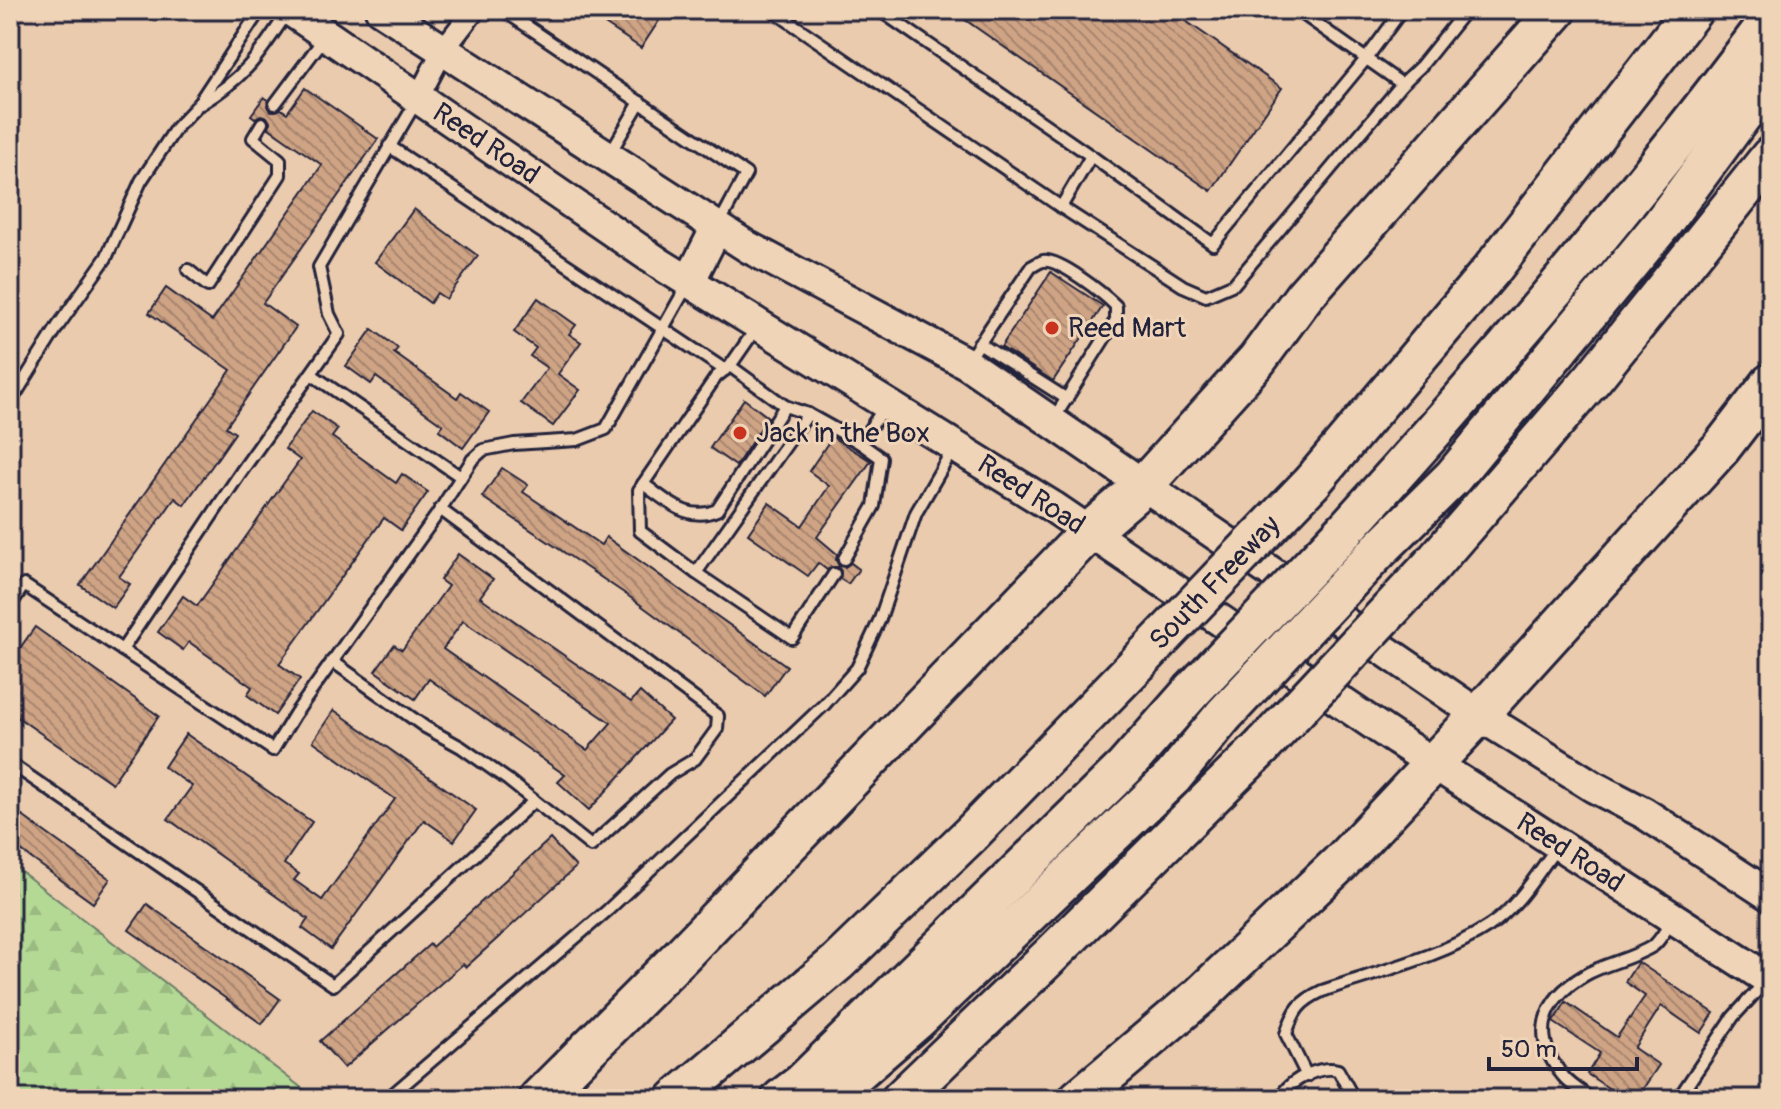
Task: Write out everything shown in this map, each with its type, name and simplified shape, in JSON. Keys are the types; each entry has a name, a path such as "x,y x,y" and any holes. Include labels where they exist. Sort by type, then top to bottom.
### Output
{"highway":[{"path":"538,1099 683,954 1089,532 1144,485 1257,360 1304,296 1557,10"},
{"name":"South Freeway","path":"676,1099 838,962 971,834 1312,482 1493,268 1693,10"},
{"path":"781,1099 802,1083 1124,768 1191,692 1345,530 1471,391 1693,121 1771,18"},
{"path":"826,1099 916,1021 1173,777 1223,716 1378,551 1453,477 1642,248 1771,76"},
{"path":"901,1099 1262,747 1431,566 1594,377 1771,156"},
{"path":"1078,1099 1201,995 1340,863 1721,448 1771,383"}],"street":[{"name":"Reed Road","path":"289,10 689,282 1089,532 1431,763 1673,920 1770,978"},
{"name":"Reed Road","path":"381,10 748,247 973,353 1060,410 1144,485 1479,715 1594,787 1644,813 1771,896"},
{"path":"418,98 443,50 474,10"},
{"path":"689,282 717,227"}],"lane":[{"path":"10,403 58,326 106,258 141,181 176,128 196,107 260,10"},
{"path":"196,107 227,88 251,67 289,10"},
{"path":"503,10 746,174 717,227"},
{"path":"772,10 1061,207 1183,286 1206,296 1234,284 1466,10"},
{"path":"879,10 1213,244 1366,59 1402,10"},
{"path":"1297,10 1402,84"},
{"path":"275,104 326,35"},
{"path":"122,650 241,472 339,334 329,314 319,267 418,98"},
{"path":"608,157 640,102"},
{"path":"188,270 208,286 280,175 280,160 253,138 262,123"},
{"path":"389,146 662,330 785,406 808,414 881,458 874,506 844,559"},
{"path":"1061,207 1091,156"},
{"path":"973,353 1031,267 1043,261 1055,262 1108,297 1116,306 1116,320 1060,410"},
{"path":"10,606 24,585 273,750 472,460 483,450 514,444 577,440 606,429 689,282"},
{"path":"759,325 728,368 716,377 639,490 640,531 792,638 834,574"},
{"path":"311,374 461,477"},
{"path":"860,443 887,404"},
{"path":"643,484 691,515 705,516 717,510 785,406"},
{"path":"696,573 808,414"},
{"path":"387,1099 608,910 825,704 857,668 880,619 916,513 955,446"},
{"path":"332,661 425,727 473,755 591,846 670,774 695,759 717,729 718,716 440,509"},
{"path":"10,763 333,985 534,801"},
{"path":"1307,1076 1286,1034 1293,1014 1305,999 1447,947 1490,926 1519,899 1558,845"},
{"path":"1592,1099 1565,1078 1550,1057 1542,1024 1548,1010 1565,989 1585,976 1655,944 1673,920"},
{"path":"1678,1099 1733,1017 1770,978"},
{"path":"1285,1099 1283,1093 1289,1085 1329,1068 1338,1070 1352,1098"}],"green space":[{"path":"10,863 316,1099 10,1099"}],"building":[{"path":"584,10 666,10 641,48"},
{"path":"951,10 1170,10 1282,88 1211,191"},
{"path":"305,88 378,139 263,303 296,327 226,427 235,433 217,459 184,505 175,498 119,577 130,584 113,608 80,585 231,370 149,313 166,288 212,321 322,165 269,128 267,117 261,115 255,118 251,115 264,97 271,111 281,109 287,113"},
{"path":"414,209 478,256 446,299 437,293 430,303 375,262"},
{"path":"1051,272 1103,306 1053,381 1001,347"},
{"path":"538,298 576,325 569,334 581,342 558,374 580,390 553,426 521,403 547,368 530,356 536,348 514,332"},
{"path":"372,329 398,348 394,353 457,398 461,392 489,412 463,448 439,430 443,425 376,377 371,384 346,366"},
{"name":"Jack in the Box","path":"744,399 768,417 736,466 710,448"},
{"path":"312,411 338,429 332,437 396,483 402,474 428,492 401,530 384,518 279,664 300,679 275,715 247,695 252,687 189,642 183,650 158,632 183,596 197,606 300,460 285,449"},
{"path":"832,437 871,461 817,537 837,554 839,566 845,567 851,563 859,569 848,584 840,579 838,567 827,570 818,563 808,576 748,534 769,503 802,526 829,486 809,471"},
{"path":"502,468 528,485 523,492 601,545 606,537 787,666 765,696 627,595 482,497"},
{"path":"458,554 493,579 480,597 631,702 640,692 671,720 589,810 558,782 565,775 429,679 415,699 375,671 394,645 402,650 448,586 440,580","holes":["463,621 611,723 587,750 443,649"]},
{"path":"35,627 159,716 112,783 10,712 10,662"},
{"path":"334,710 476,810 454,841 424,820 331,949 302,928 308,919 168,819 192,786 164,767 186,734 312,822 284,864 299,874 294,880 322,900 395,799 313,741"},
{"path":"10,807 110,879 93,903 10,843"},
{"path":"550,839 576,867 466,967 463,964 344,1068 320,1041 430,944 432,947"},
{"path":"147,904 280,999 262,1024 129,930"},
{"path":"1638,962 1714,1013 1701,1033 1661,1006 1634,1048 1659,1065 1636,1099 1625,1099 1587,1074 1600,1053 1553,1022 1566,1002 1617,1037 1645,996 1625,982"}],"place":[{"name":"Reed Mart","path":"1052,328"},
{"name":"Jack in the Box","path":"740,433"}]}
